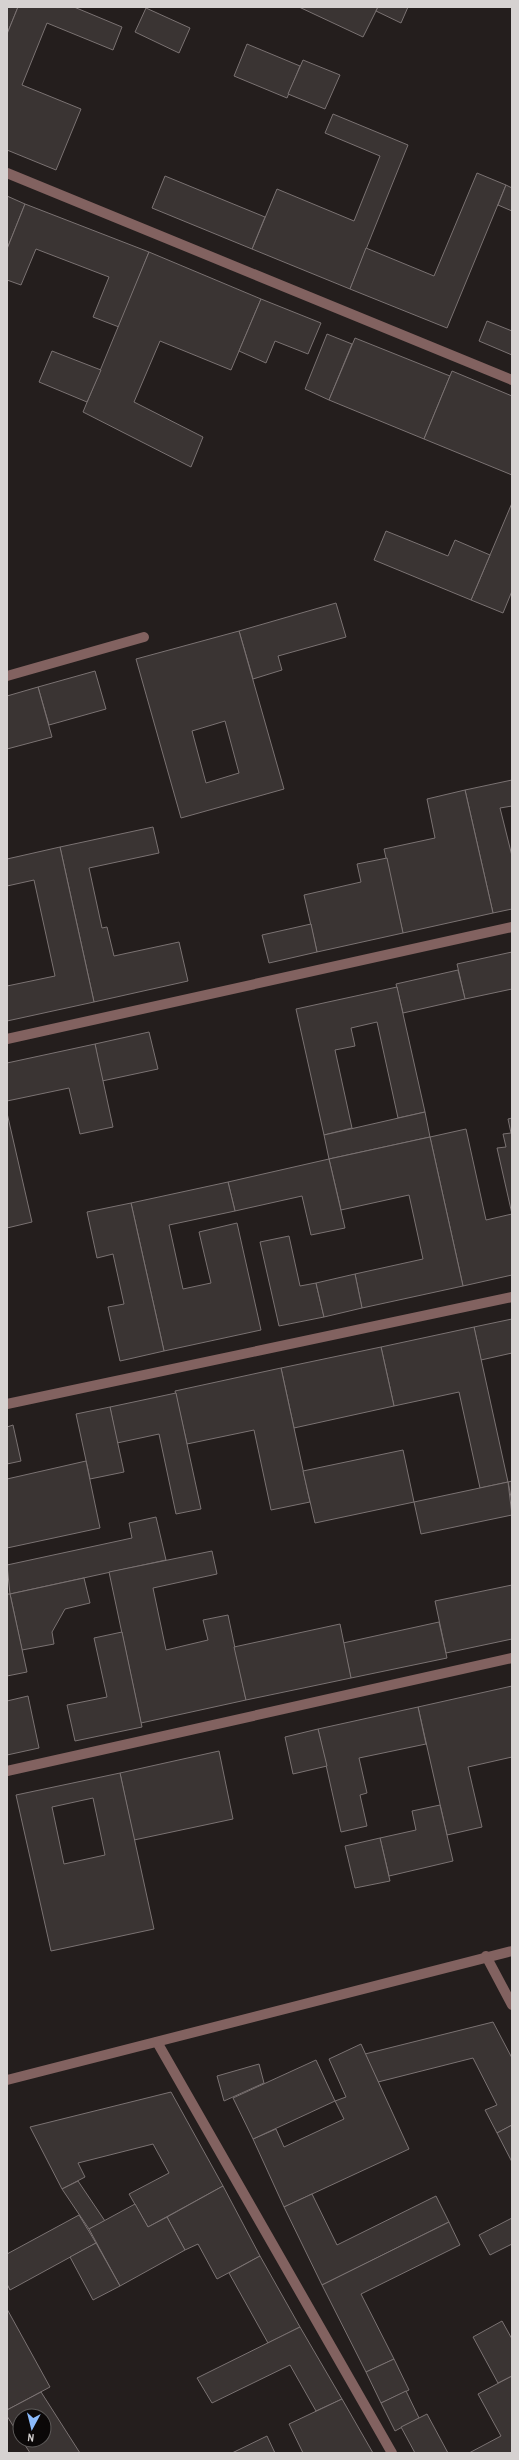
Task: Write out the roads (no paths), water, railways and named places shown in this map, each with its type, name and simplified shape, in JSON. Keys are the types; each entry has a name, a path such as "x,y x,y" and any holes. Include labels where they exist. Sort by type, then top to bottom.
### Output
{"street":[{"path":"7,173 512,380"},
{"path":"7,676 144,637"},
{"path":"7,1039 512,927"},
{"path":"7,1404 512,1297"},
{"path":"7,1771 512,1658"},
{"path":"7,2080 512,1950"},
{"path":"486,1956 512,2005"},
{"path":"157,2042 392,2453"}]}
